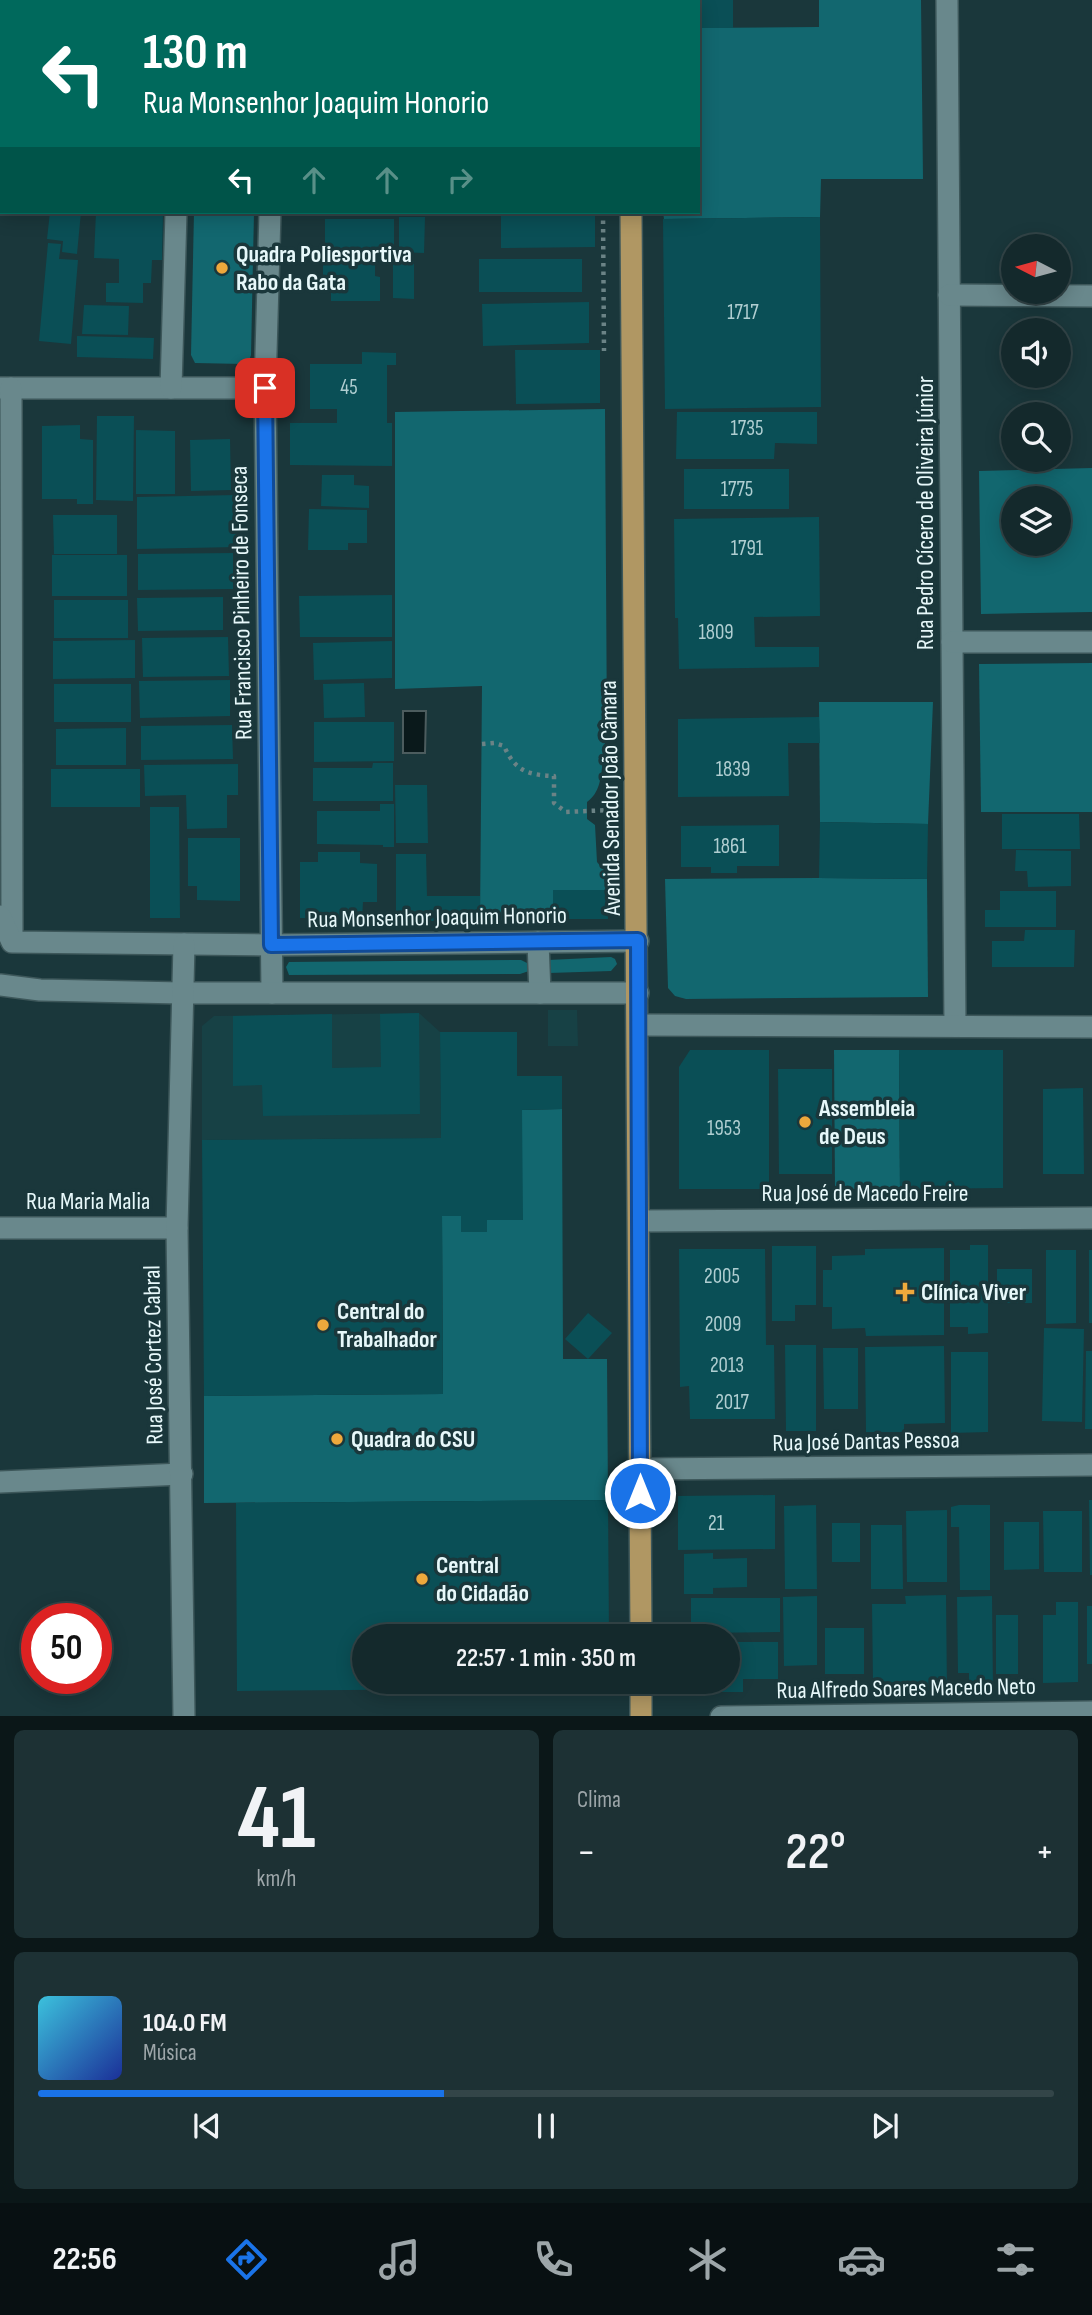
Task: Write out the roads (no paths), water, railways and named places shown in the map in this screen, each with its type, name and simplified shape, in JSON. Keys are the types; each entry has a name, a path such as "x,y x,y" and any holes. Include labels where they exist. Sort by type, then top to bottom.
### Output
{"main road":[{"name":"Avenida Senador João Câmara","path":"631,214 638,940 640,1624"},
{"path":"641,1694 641,1716"}],"street":[{"name":"Rua Pedro Cícero de Oliveira Júnior","path":"947,0 955,1026"},
{"path":"171,388 176,214"},
{"name":"Rua Francisco Pinheiro de Fonseca","path":"270,214 265,388 272,993"},
{"path":"949,295 1092,296"},
{"path":"12,942 5,388 265,388"},
{"path":"952,642 1092,642"},
{"path":"0,916 12,942"},
{"name":"Rua Monsenhor Joaquim Honorio","path":"12,942 271,945 638,940"},
{"path":"538,942 540,993"},
{"name":"Rua José Cortez Cabral","path":"184,944 177,1228 184,1716"},
{"path":"0,985 40,990 181,993 638,993"},
{"path":"638,1026 1092,1027"},
{"name":"Rua José de Macedo Freire","path":"639,1221 1092,1218"},
{"name":"Rua Maria Malia","path":"0,1228 177,1228"},
{"name":"Rua José Dantas Pessoa","path":"640,1469 1092,1465"},
{"path":"0,1482 182,1474"},
{"name":"Rua Alfredo Soares Macedo Neto","path":"752,1716 1092,1712"}],"place":[{"name":"Quadra Poliesportiva Rabo da Gata","path":"222,268"},
{"name":"Assembleia de Deus","path":"805,1122"},
{"name":"Clínica Viver","path":"905,1292"},
{"name":"Central do Trabalhador","path":"323,1325"},
{"name":"Quadra do CSU","path":"337,1439"},
{"name":"Central do Cidadão","path":"422,1579"}]}
